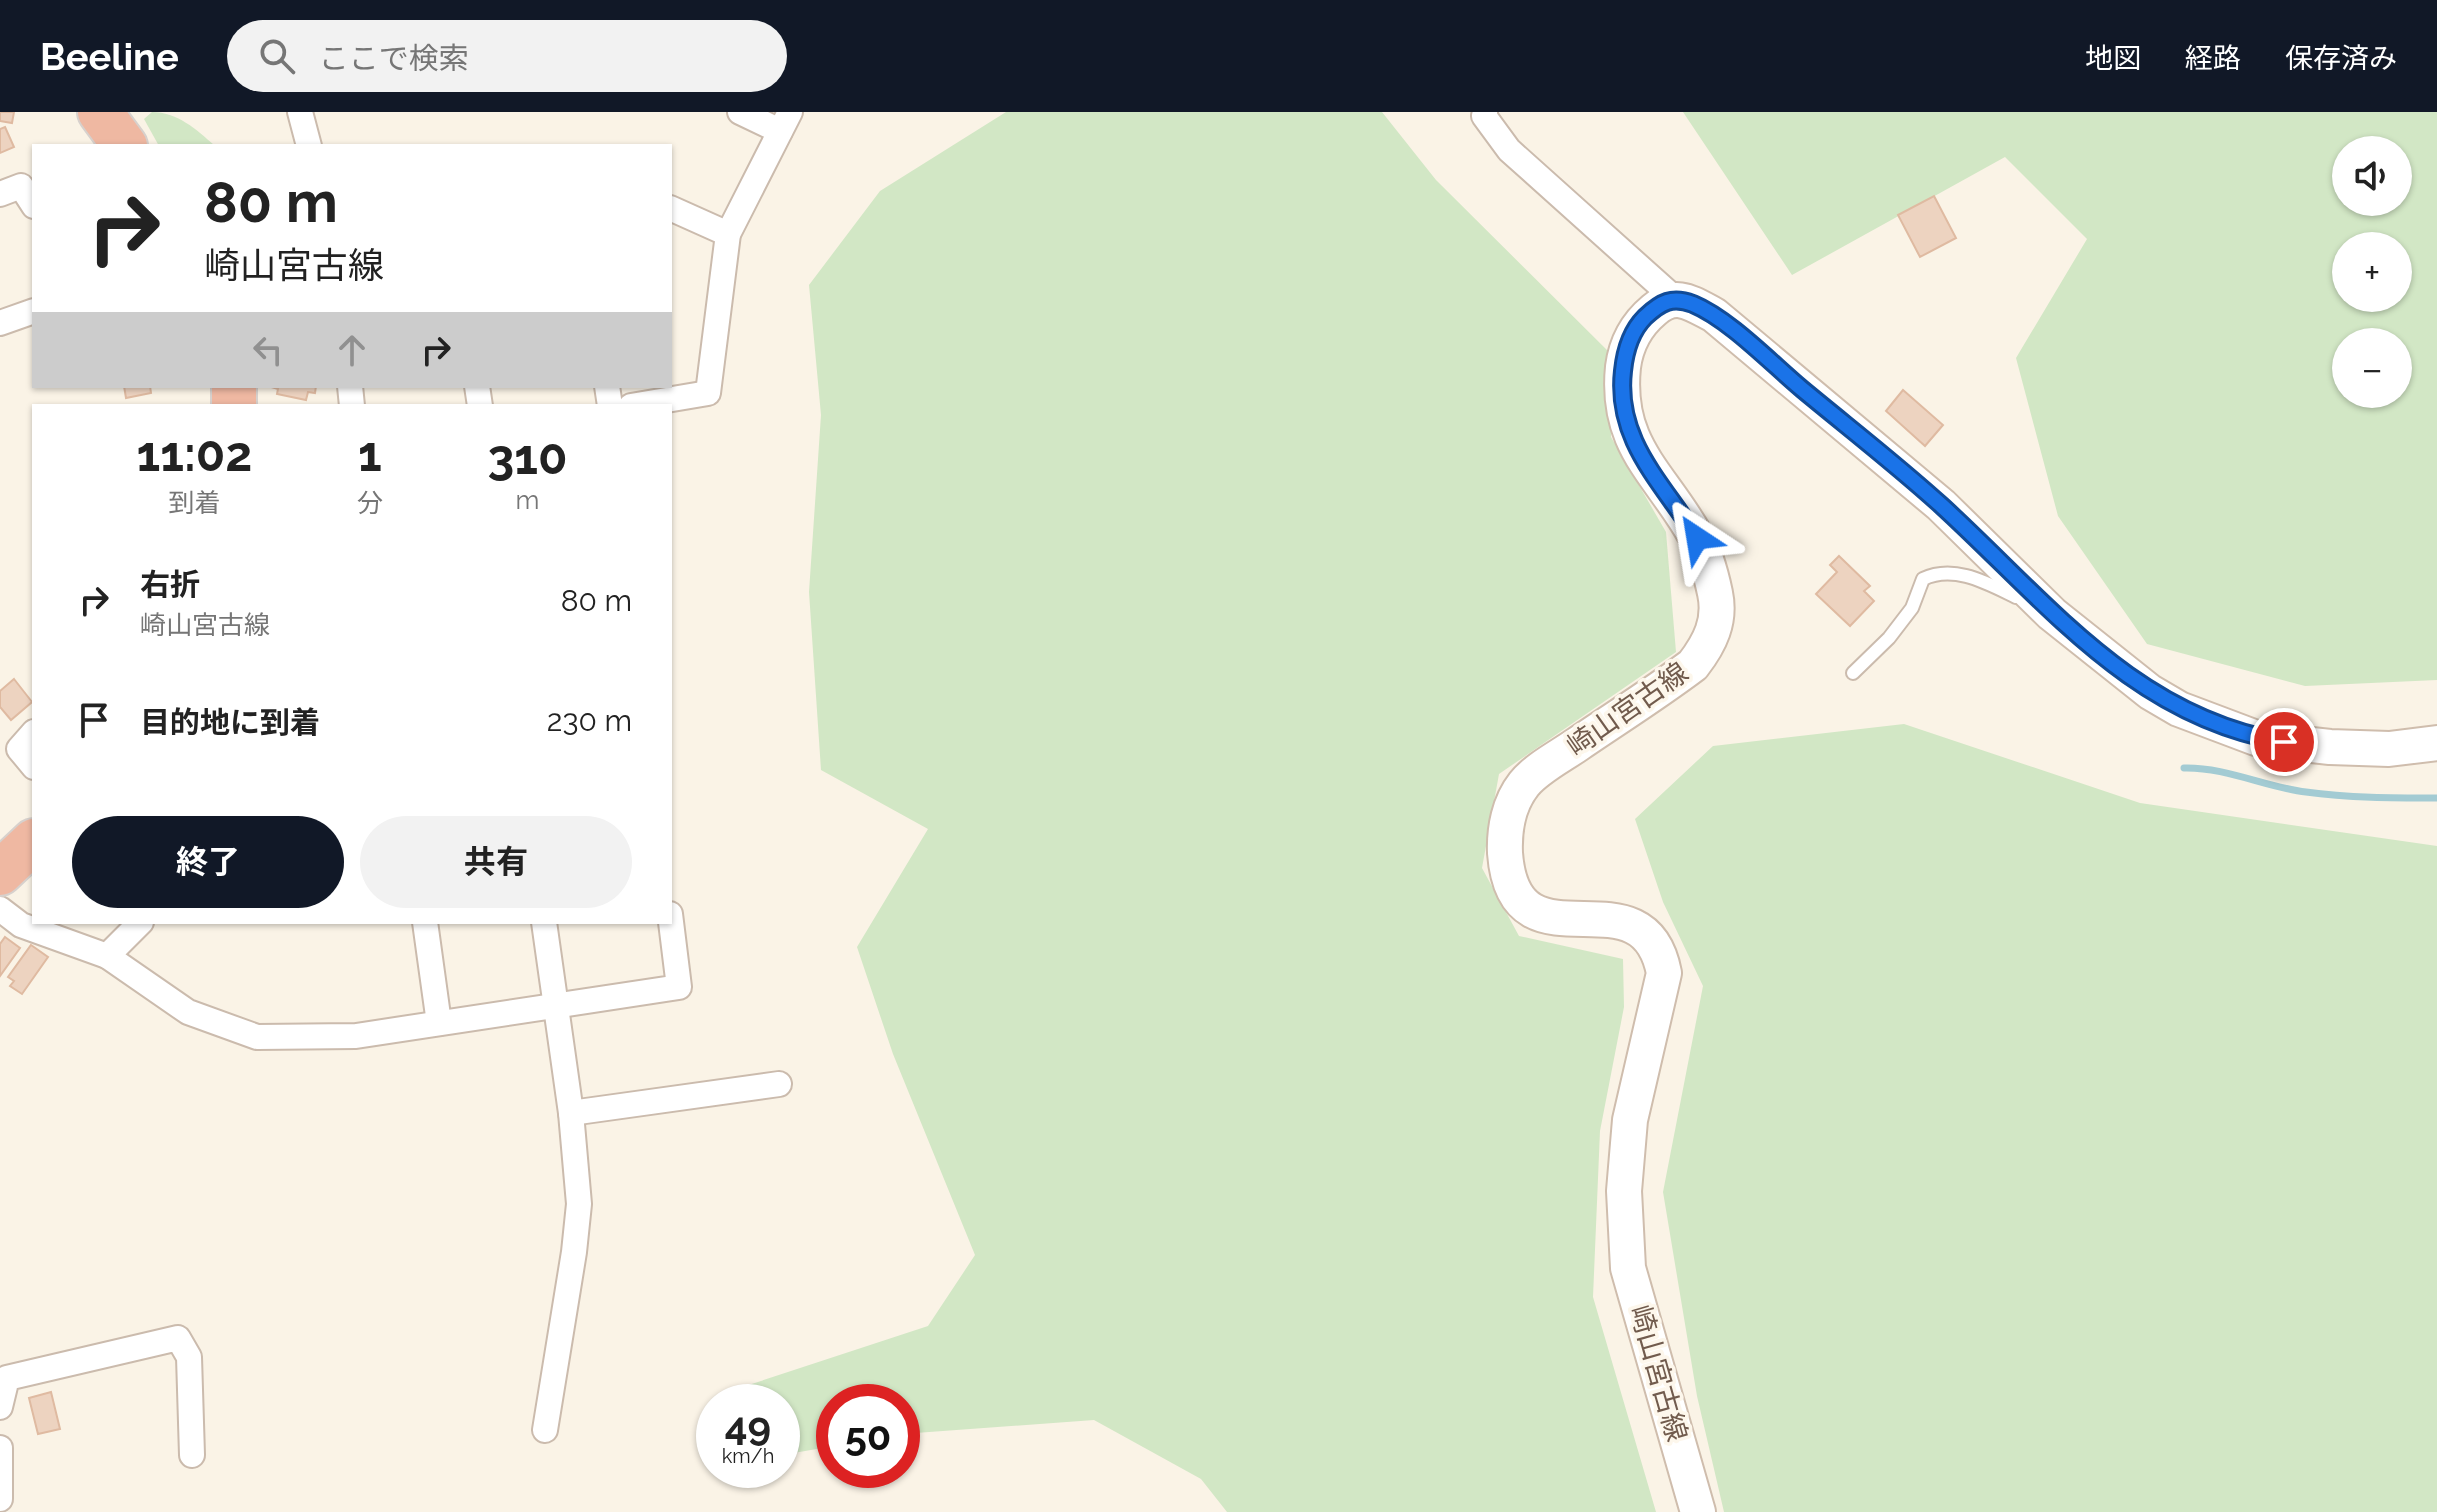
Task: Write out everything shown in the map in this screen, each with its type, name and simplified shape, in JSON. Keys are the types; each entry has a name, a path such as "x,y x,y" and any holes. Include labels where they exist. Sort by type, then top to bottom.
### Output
{"highway":[{"path":"100,112 124,144"},
{"path":"0,873 32,843"}],"main road":[{"path":"1674,298 1694,304 1733,330 1941,505 2052,614 2150,692 2179,709 2256,738 2330,747 2389,749 2437,743"},
{"name":"崎山宮古線","path":"1674,298 1664,301 1635,330 1625,353 1621,391 1626,424 1637,451 1697,538 1715,591 1718,609 1714,631 1693,665 1524,784 1508,815 1504,840 1506,869 1515,896 1534,913 1550,919 1608,919 1631,923 1649,936 1661,955 1664,973 1630,1120 1624,1191 1628,1268 1698,1512"}],"street":[{"path":"300,112 308,144"},
{"path":"643,404 708,393 728,234 785,122 740,112"},
{"path":"1485,112 1484,116 1509,150 1674,298"},
{"path":"0,194 21,186 32,203"},
{"path":"672,209 728,234"},
{"path":"0,323 32,312"},
{"path":"32,734 19,749 32,765"},
{"path":"0,909 21,925 107,956 188,1012 257,1037 356,1036 679,987 671,924"},
{"path":"107,956 139,924"},
{"path":"425,924 439,1023"},
{"path":"544,924 571,1113 579,1204 578,1229 545,1430"},
{"path":"571,1113 779,1084"},
{"path":"0,1407 7,1378 178,1338 189,1357 192,1455"},
{"path":"0,1448 0,1499"}],"lane":[{"path":"1853,673 1889,638 1912,608 1923,579 1937,572 1976,577 2052,614"}],"green space":[{"path":"152,112 170,115 213,144 158,144 144,119"},
{"path":"1006,112 1382,112 1436,180 1614,357 1611,437 1666,532 1676,652 1499,774 1482,868 1519,936 1623,959 1624,1007 1600,1131 1593,1297 1656,1512 1227,1512 1201,1479 1094,1420 920,1433 920,1384 816,1384 816,1449 800,1452 800,1384 752,1384 928,1326 975,1255 893,1054 857,947 928,829 821,770 809,592 821,415 809,285 880,191"},
{"path":"1683,112 2437,112 2437,680 2305,686 2147,644 2058,516 2016,358 2087,239 2005,157 1792,275"},
{"path":"1904,724 2140,803 2437,846 2437,1512 1724,1512 1697,1396 1663,1192 1703,986 1663,902 1635,819 1713,746"}],"building":[{"path":"0,112 14,112 12,123 0,121"},
{"path":"5,127 14,147 0,153 0,129"},
{"path":"1934,196 1956,238 1920,257 1898,215"},
{"path":"124,388 150,388 151,393 126,398"},
{"path":"275,388 316,388 315,393 308,392 306,400 277,394 278,389"},
{"path":"1903,390 1943,425 1925,446 1886,411"},
{"path":"1839,556 1870,586 1864,591 1874,601 1850,626 1816,594 1837,572 1830,565"},
{"path":"14,679 32,702 11,720 0,707 0,691"},
{"path":"5,937 20,948 0,976 0,944"},
{"path":"31,945 48,957 22,994 10,986 14,981 8,977"},
{"path":"51,1392 60,1429 38,1434 29,1398"}],"waterway":[{"path":"2184,768 2215,771 2322,794 2437,798"}],"route":[{"path":"1697,538 1637,451 1626,424 1621,391 1625,353 1635,330 1664,301 1674,298 1694,304 1733,330 1941,505 2052,614 2150,692 2179,709 2221,726 2256,738 2284,742"}]}
